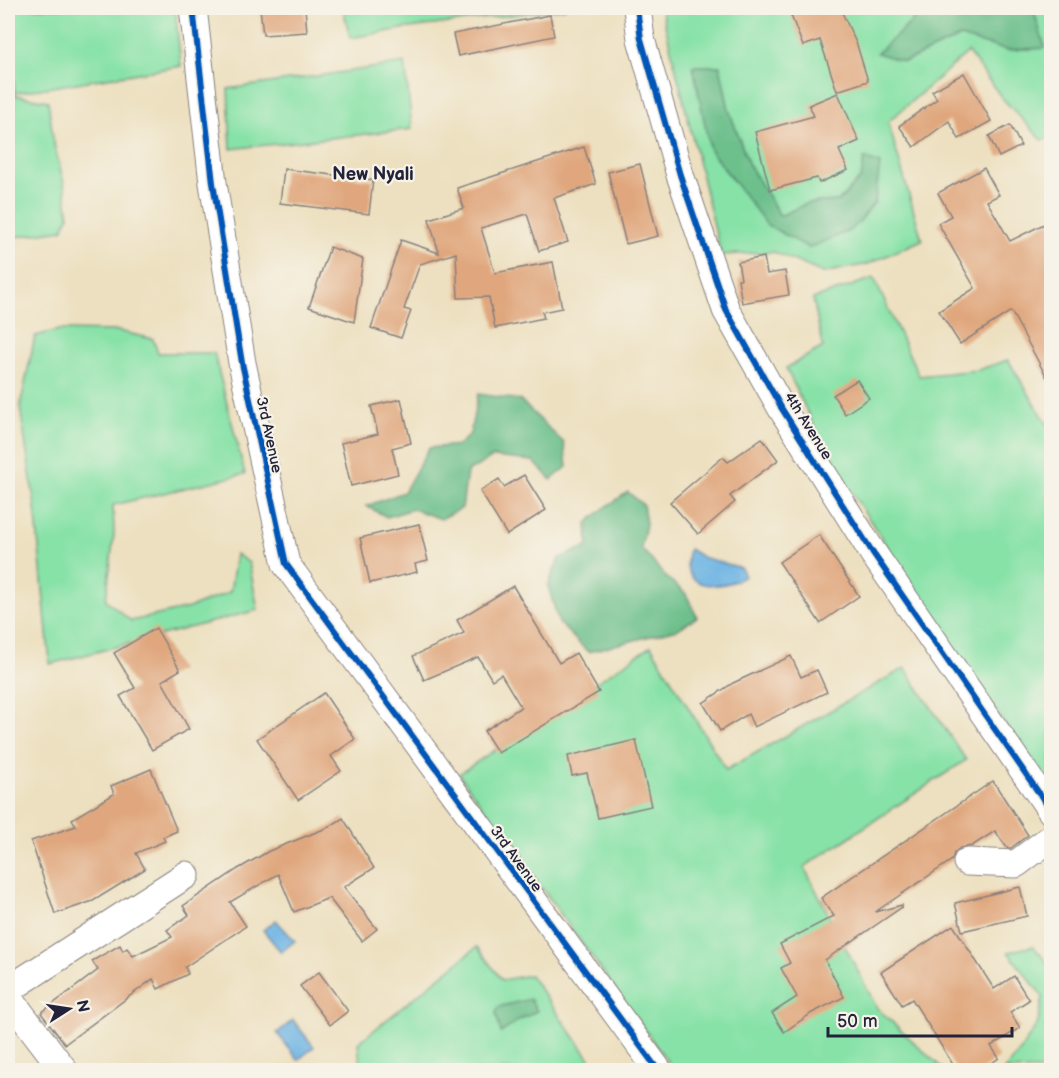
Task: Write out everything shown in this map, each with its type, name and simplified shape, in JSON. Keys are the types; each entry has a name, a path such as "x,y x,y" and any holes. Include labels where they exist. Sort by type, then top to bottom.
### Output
{"street":[{"name":"3rd Avenue","path":"193,8 213,183 242,363 286,564 658,1071"},
{"name":"4th Avenue","path":"637,8 641,39 680,176 726,310 782,409 873,553 1052,812"},
{"path":"966,862 1016,864 1052,837"},
{"path":"8,990 186,875"},
{"path":"8,997 64,1071"}],"green space":[{"path":"8,8 175,8 181,66 15,93"},
{"path":"343,8 566,8 350,38"},
{"path":"661,8 927,8 913,19 904,62 960,37 1007,50 1045,48 1033,8 1051,8 1051,138 1042,140 1002,98 968,52 888,122 922,240 868,264 823,273 774,252 721,255","holes":["694,66 720,66 729,110 748,163 780,216 808,203 838,201 861,178 809,248 734,182 710,150"]},
{"path":"927,8 1033,8 1045,48 1007,50 960,37 904,62 877,53"},
{"path":"405,63 412,129 231,149 228,89"},
{"path":"693,66 720,66 729,110 748,163 780,216 808,203 839,201 861,178 864,158 880,164 875,202 860,221 849,231 809,248 767,225 710,150"},
{"path":"8,94 48,101 54,144 64,183 69,216 62,230 8,238"},
{"path":"874,278 919,376 978,370 1008,360 1051,430 1051,789 1013,737 832,463 786,368 823,347 813,299"},
{"path":"59,330 118,331 153,339 158,353 214,353 245,474 113,505 114,534 106,600 131,621 189,608 230,592 236,554 249,563 258,610 50,664 35,506 20,407 35,336"},
{"path":"478,394 520,400 564,443 567,467 551,480 533,461 493,457 467,472 462,508 441,519 413,509 387,517 366,506 404,492 429,448 459,445 470,434"},
{"path":"628,492 643,505 646,524 641,548 665,576 686,594 697,617 678,629 588,652 559,623 548,586 559,558 588,546 587,523"},
{"path":"651,646 726,770 905,668 966,760 804,867 877,1008 944,1070 674,1070 459,774"},
{"path":"1033,946 1051,967 1051,1070 1004,1070 1020,1051 1038,1023 1043,997 1008,952"},
{"path":"477,947 502,980 530,975 598,1070 361,1070 358,1043"},
{"path":"530,999 537,1011 501,1033 496,1013 498,1007"}],"water":[{"path":"689,549 702,557 741,568 745,576 724,584 703,584 689,573 687,563"},
{"path":"276,920 295,941 281,952 263,930"},
{"path":"293,1020 314,1047 298,1060 277,1033"}],"building":[{"path":"260,8 305,8 307,32 263,35"},
{"path":"788,8 840,8 857,45 868,81 837,91 820,40 803,46"},
{"path":"550,15 554,36 458,56 453,34"},
{"path":"964,73 991,121 959,139 949,121 914,147 899,126 937,99 932,91"},
{"path":"838,93 859,141 839,150 848,170 819,183 817,178 770,190 755,132 814,116 809,105"},
{"path":"1010,125 1021,146 999,157 989,136"},
{"path":"584,147 596,184 554,198 568,242 539,251 527,214 481,228 495,273 553,262 562,308 542,312 544,318 495,328 489,297 458,298 456,253 420,264 404,309 411,311 401,338 371,328 401,240 439,253 429,219 464,208 457,188"},
{"path":"640,164 658,236 626,244 608,172"},
{"path":"984,168 999,195 987,201 1010,241 1052,220 1052,387 1011,311 960,344 939,311 975,288 938,223 951,216 938,193"},
{"path":"284,169 373,180 369,214 280,203"},
{"path":"330,247 363,259 354,322 309,307"},
{"path":"764,257 767,274 785,271 789,295 742,303 738,262"},
{"path":"857,380 869,398 845,414 833,395"},
{"path":"401,399 411,443 392,448 398,474 351,486 341,443 378,434 371,406"},
{"path":"762,438 778,460 730,496 735,502 698,534 670,502 723,457 728,462"},
{"path":"524,475 546,510 507,535 480,491 499,479 504,487"},
{"path":"419,524 428,561 415,564 417,572 370,583 360,538"},
{"path":"819,535 859,596 820,623 779,562"},
{"path":"513,586 559,663 576,653 599,692 498,753 484,731 521,707 501,674 492,680 478,657 424,680 413,656 464,633 457,620"},
{"path":"156,628 180,670 162,681 189,729 152,750 120,696 135,688 114,653"},
{"path":"791,656 801,677 817,670 827,692 754,727 748,714 720,731 703,703 733,683"},
{"path":"324,693 355,739 331,756 341,771 298,800 257,739"},
{"path":"636,740 651,806 598,818 587,773 572,776 568,756"},
{"path":"151,769 177,831 163,837 165,841 136,853 145,869 93,901 55,914 31,841 76,826 72,819 114,794 111,786"},
{"path":"993,781 1028,835 1011,848 1007,848 995,831 972,846 960,848 954,853 952,860 875,912 902,905 825,960 844,997 812,1013 784,1032 772,1013 797,997 781,968 790,963 780,944 834,916 821,898"},
{"path":"343,818 374,868 344,887 377,929 362,941 329,898 294,912 278,874 230,902 246,926 185,967 188,974 158,989 153,979 65,1044 41,1013 98,970 92,961 120,945 123,951 127,948 133,956 172,937 167,930 189,915 183,906 269,851 329,827"},
{"path":"1020,887 1027,916 962,931 955,903"},
{"path":"953,925 994,989 1014,976 1029,1000 1010,1012 1020,1028 991,1046 999,1058 980,1071 957,1071 912,999 902,1005 881,972"},
{"path":"319,972 348,1011 330,1025 300,986"}],"cycle path":[{"path":"193,8 213,183 242,363 286,564 658,1070"},
{"path":"637,8 641,39 680,175 726,310 782,409 873,553 1052,812"}],"district":[{"name":"New Nyali","path":"373,174"}]}
